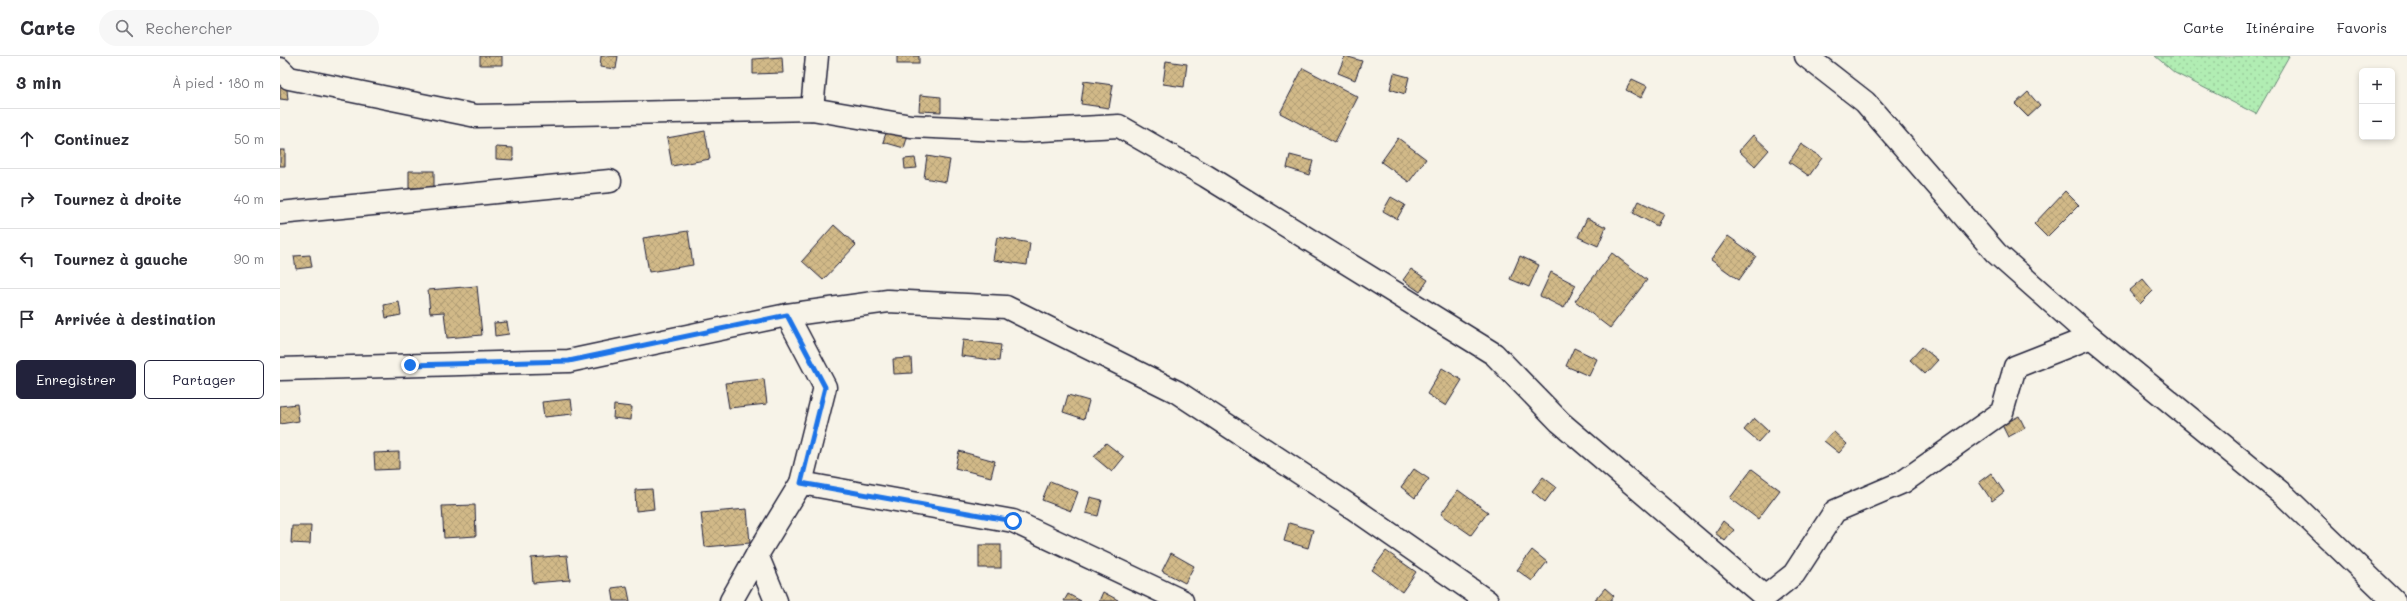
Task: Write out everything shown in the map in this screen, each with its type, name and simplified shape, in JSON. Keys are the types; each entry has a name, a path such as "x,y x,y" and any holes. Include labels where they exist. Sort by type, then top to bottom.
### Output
{"street":[{"path":"812,109 817,56"},
{"path":"1806,56 1865,102 1996,253 2091,337 2285,496 2394,601"},
{"path":"280,69 289,78 476,116 812,109 911,126 1022,131 1120,126 1213,180 1494,354 1560,422 1762,599 1794,574 1835,511 1903,482 2002,412 2015,367 2091,337"},
{"path":"280,213 610,182"},
{"path":"280,370 569,361 787,315 888,301 1006,306 1177,392 1354,508 1487,601"},
{"path":"731,601 801,483 825,387 787,315"},
{"path":"801,483 1013,521 1182,601"},
{"path":"757,555 776,601"}],"green space":[{"path":"2155,56 2289,56 2256,114 2175,73"}],"building":[{"path":"480,56 502,56 502,65 480,65"},
{"path":"601,56 618,56 616,69 600,67"},
{"path":"897,56 919,56 919,64 897,64"},
{"path":"1345,56 1362,61 1355,80 1338,73"},
{"path":"782,57 783,73 753,74 753,59"},
{"path":"1166,61 1187,64 1184,87 1163,84"},
{"path":"1303,68 1358,97 1335,142 1280,113"},
{"path":"1394,73 1409,77 1405,94 1390,89"},
{"path":"1632,79 1647,86 1641,98 1626,90"},
{"path":"286,80 288,100 280,99 280,87"},
{"path":"1084,81 1113,85 1109,108 1081,104"},
{"path":"2028,92 2040,106 2028,117 2015,104"},
{"path":"920,95 941,97 941,112 919,111"},
{"path":"887,130 908,135 904,148 883,142"},
{"path":"705,131 710,159 672,166 667,138"},
{"path":"1753,135 1769,150 1755,166 1739,151"},
{"path":"1398,138 1426,159 1409,182 1381,162"},
{"path":"1801,144 1822,158 1809,176 1789,162"},
{"path":"496,147 513,148 513,160 496,159"},
{"path":"280,150 285,150 285,166 280,166"},
{"path":"1290,155 1313,161 1309,175 1287,168"},
{"path":"927,156 950,160 946,182 924,178"},
{"path":"915,158 917,168 905,169 904,159"},
{"path":"409,171 434,171 434,188 409,188"},
{"path":"2065,191 2079,205 2047,237 2034,224"},
{"path":"1391,197 1405,205 1397,219 1383,211"},
{"path":"1639,201 1663,213 1657,226 1633,213"},
{"path":"1587,218 1606,227 1598,246 1578,237"},
{"path":"834,225 856,245 823,280 802,261"},
{"path":"688,231 693,265 649,272 643,238"},
{"path":"1728,236 1756,256 1739,280 1711,260"},
{"path":"997,237 1030,243 1027,265 993,260"},
{"path":"1612,253 1647,280 1610,328 1575,301"},
{"path":"310,255 312,267 296,269 294,256"},
{"path":"1520,256 1539,265 1529,287 1510,279"},
{"path":"1411,269 1428,280 1420,292 1403,280"},
{"path":"1551,272 1576,285 1564,308 1540,296"},
{"path":"2143,279 2153,291 2140,304 2129,291"},
{"path":"477,286 482,335 447,338 444,312 430,313 428,290"},
{"path":"399,302 401,315 386,318 384,305"},
{"path":"507,322 509,334 495,336 494,323"},
{"path":"963,340 1001,345 999,361 961,356"},
{"path":"1922,347 1938,360 1925,374 1910,360"},
{"path":"1574,348 1597,359 1589,376 1566,366"},
{"path":"911,358 912,373 894,374 893,359"},
{"path":"1442,368 1462,380 1446,406 1427,394"},
{"path":"764,379 767,404 729,408 725,383"},
{"path":"1068,395 1089,401 1084,419 1063,412"},
{"path":"571,399 573,414 544,417 542,402"},
{"path":"297,404 299,421 280,424 280,406"},
{"path":"614,405 632,407 631,420 613,418"},
{"path":"2019,416 2025,428 2008,437 2002,425"},
{"path":"1754,418 1768,431 1758,442 1744,430"},
{"path":"1833,431 1847,444 1839,453 1824,441"},
{"path":"1106,443 1124,457 1112,472 1094,457"},
{"path":"959,451 995,461 991,477 955,468"},
{"path":"399,452 399,469 375,470 374,453"},
{"path":"1414,469 1429,479 1415,498 1401,487"},
{"path":"1752,469 1780,490 1758,519 1730,498"},
{"path":"1991,473 2004,492 1992,501 1979,482"},
{"path":"1543,477 1556,487 1545,502 1532,491"},
{"path":"1050,481 1078,492 1071,511 1042,500"},
{"path":"652,489 654,509 636,511 635,490"},
{"path":"1458,490 1488,512 1471,535 1441,514"},
{"path":"1090,497 1102,500 1098,516 1086,513"},
{"path":"475,505 476,536 444,538 442,506"},
{"path":"747,509 750,543 705,547 701,513"},
{"path":"1723,521 1734,530 1725,541 1715,533"},
{"path":"1289,523 1313,530 1308,548 1284,541"},
{"path":"292,526 311,526 310,544 291,543"},
{"path":"979,545 1001,545 1001,568 979,568"},
{"path":"1532,550 1547,562 1532,581 1517,570"},
{"path":"1386,551 1416,572 1402,592 1372,570"},
{"path":"1171,553 1194,566 1185,583 1162,571"},
{"path":"567,555 570,580 533,583 531,558"},
{"path":"627,586 630,601 614,601 612,588"},
{"path":"1605,588 1614,596 1610,601 1594,601"},
{"path":"1103,592 1118,600 1118,601 1099,601"},
{"path":"1068,594 1081,601 1064,601"}],"route":[{"path":"410,365 569,361 787,315 825,387 801,483 1013,521"}]}
